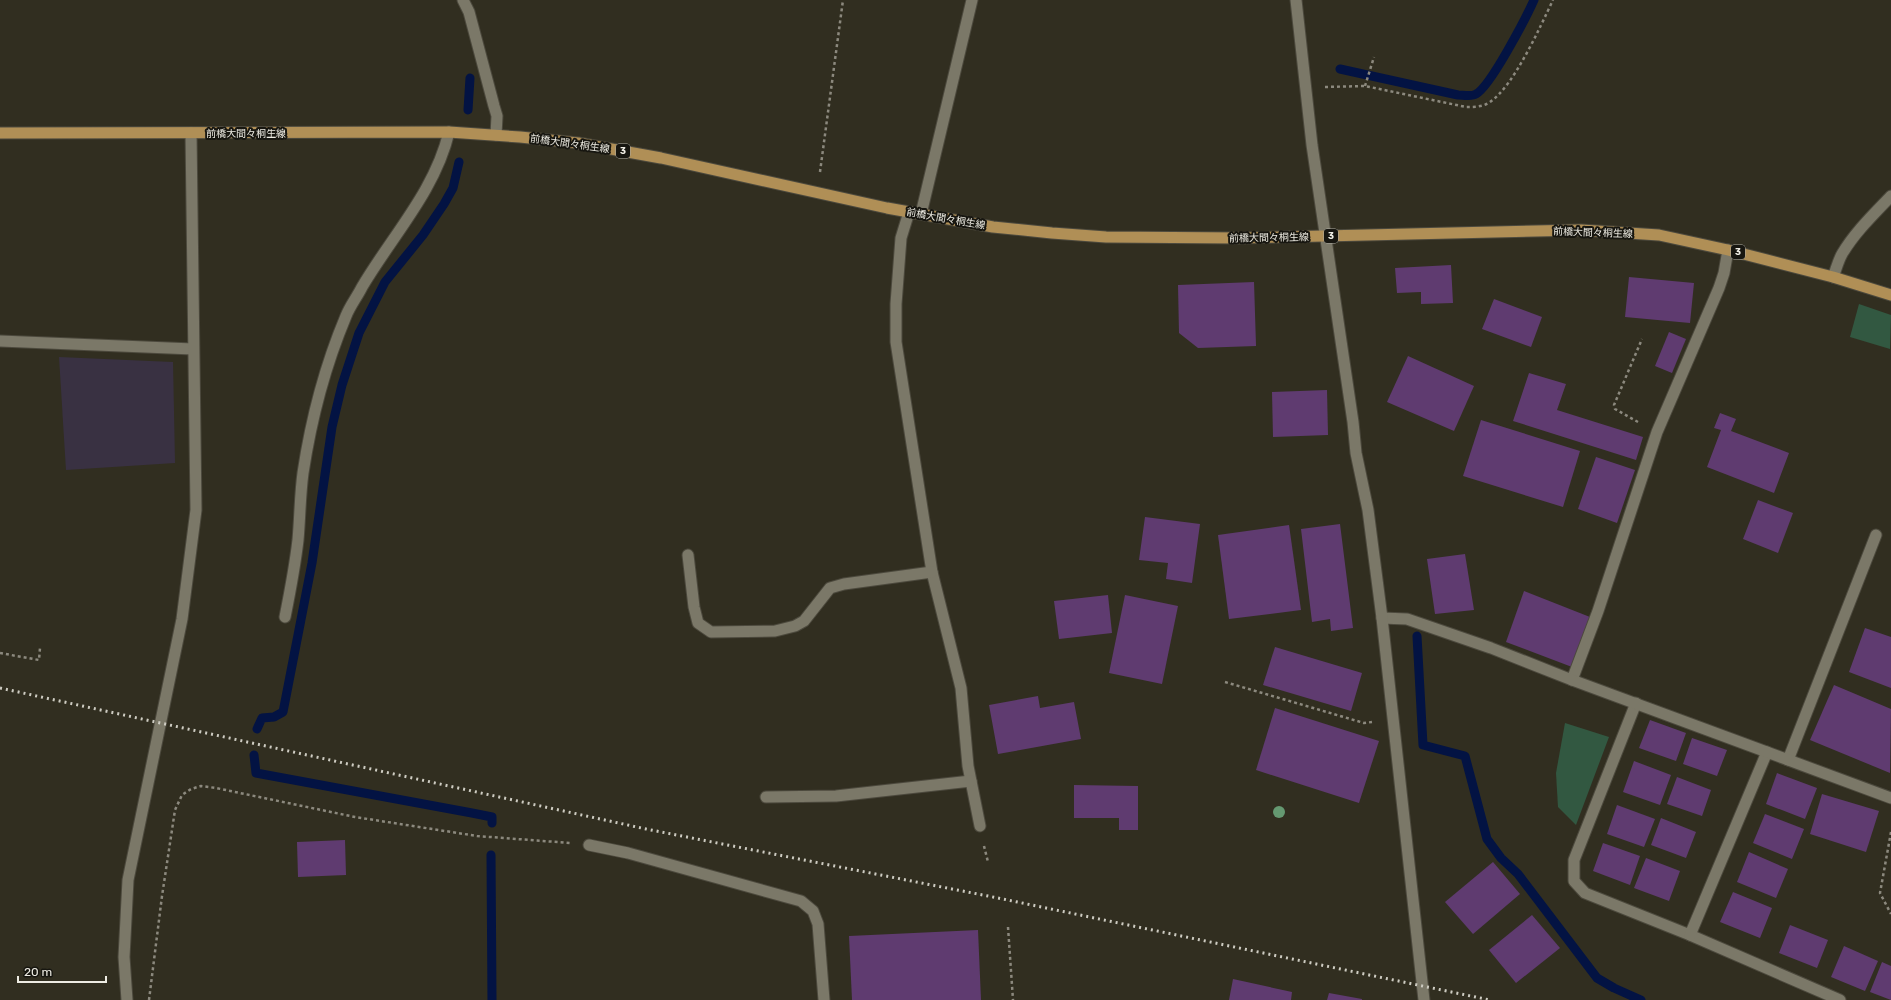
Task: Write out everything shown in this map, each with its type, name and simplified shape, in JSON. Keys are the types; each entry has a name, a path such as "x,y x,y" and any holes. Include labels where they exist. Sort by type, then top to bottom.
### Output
{"main road":[{"name":"前橋大間々桐生線","path":"0,133 449,132 496,135 578,143 661,158 816,193 908,212 994,227 1106,237 1239,238 1581,230 1659,235 1728,250 1833,277 1891,295"}],"street":[{"path":"463,0 469,12 497,116 496,135"},
{"path":"922,214 972,0"},
{"path":"1296,0 1312,145 1353,422 1356,453 1368,510 1382,618 1392,720 1424,1000"},
{"path":"285,617 294,573 303,474 316,407 336,340 346,314 374,268 411,215 435,172 444,150 449,132"},
{"path":"127,1000 124,957 128,880 182,619 196,510 197,474 193,349 191,133"},
{"path":"1833,277 1848,245 1891,196"},
{"path":"908,212 901,238 896,304 896,342 932,572 961,688 968,766 980,826"},
{"path":"1572,680 1607,582 1657,432 1719,288 1724,273 1728,250"},
{"path":"0,341 193,349"},
{"path":"1788,760 1876,535"},
{"path":"688,555 694,607 698,623 712,632 775,631 795,626 804,621 830,588 844,584 932,572"},
{"path":"1382,618 1407,619 1491,648 1572,680 1891,798"},
{"path":"1636,703 1574,860 1574,881 1585,893 1690,935 1840,1000"},
{"path":"1690,935 1767,752"},
{"path":"766,796 836,796 971,781"},
{"path":"589,845 801,901 813,911 818,924 824,1000"}],"path":[{"path":"816,193 843,0"},
{"path":"1338,86 1365,86 1466,107 1482,106 1496,96 1517,70 1553,0"},
{"path":"1365,86 1374,57"},
{"path":"1642,339 1614,405 1614,409 1657,432"},
{"path":"0,653 39,660 40,648"},
{"path":"1225,682 1364,723 1392,720"},
{"path":"149,1000 162,896 175,810 182,795 191,789 201,786 216,788 355,817 477,836 556,841 589,845"},
{"path":"1891,832 1880,893 1891,914"},
{"path":"1008,927 1012,1000"}],"shaded area":[{"path":"59,357 173,362 175,463 66,470"}],"green space":[{"path":"1859,304 1891,315 1890,349 1850,337"},
{"path":"1565,723 1609,737 1576,825 1558,807 1556,773"}],"building":[{"path":"1451,265 1453,303 1421,304 1421,292 1397,293 1395,268"},
{"path":"1629,277 1694,283 1690,323 1625,317"},
{"path":"1254,282 1256,346 1198,348 1179,333 1178,285"},
{"path":"1494,299 1542,317 1531,347 1482,329"},
{"path":"1669,332 1686,339 1672,373 1655,366"},
{"path":"1408,356 1474,386 1454,431 1387,402"},
{"path":"1529,373 1566,384 1557,410 1643,437 1636,460 1513,421"},
{"path":"1327,390 1328,435 1273,437 1272,392"},
{"path":"1720,413 1736,419 1731,431 1789,453 1774,493 1707,467 1721,430 1714,428"},
{"path":"1481,420 1580,451 1563,507 1463,476"},
{"path":"1596,457 1635,470 1617,523 1578,509"},
{"path":"1758,500 1793,513 1778,553 1743,539"},
{"path":"1145,517 1200,524 1192,583 1166,579 1168,563 1139,560"},
{"path":"1340,524 1353,628 1331,631 1330,619 1312,622 1301,529"},
{"path":"1289,525 1301,610 1229,619 1218,535"},
{"path":"1465,554 1474,610 1435,614 1427,559"},
{"path":"1524,591 1590,617 1572,667 1506,642"},
{"path":"1108,595 1112,633 1059,639 1054,601"},
{"path":"1125,595 1178,606 1162,684 1109,673"},
{"path":"1865,628 1891,637 1891,688 1849,672"},
{"path":"1275,647 1362,673 1351,711 1263,685"},
{"path":"1834,685 1891,709 1890,773 1810,740"},
{"path":"1038,696 1040,708 1074,702 1081,739 998,754 989,705"},
{"path":"1275,708 1379,741 1359,803 1256,770"},
{"path":"1650,720 1686,733 1676,761 1639,748"},
{"path":"1692,738 1727,750 1717,776 1683,764"},
{"path":"1634,761 1671,775 1660,805 1623,792"},
{"path":"1777,773 1817,788 1805,819 1766,804"},
{"path":"1677,777 1711,790 1702,816 1667,804"},
{"path":"1074,785 1138,786 1138,830 1119,830 1119,818 1074,818"},
{"path":"1822,794 1879,811 1866,852 1810,834"},
{"path":"1617,805 1655,819 1644,847 1607,834"},
{"path":"1765,814 1804,829 1792,859 1753,843"},
{"path":"1661,818 1696,832 1686,858 1651,845"},
{"path":"345,840 346,875 298,877 297,842"},
{"path":"1603,843 1640,856 1630,885 1593,871"},
{"path":"1749,852 1788,869 1776,898 1737,882"},
{"path":"1646,858 1680,871 1669,901 1634,888"},
{"path":"1493,862 1520,894 1473,934 1445,902"},
{"path":"1733,892 1772,908 1760,938 1720,922"},
{"path":"1532,915 1560,948 1516,983 1489,950"},
{"path":"1790,925 1828,940 1817,968 1779,953"},
{"path":"978,930 981,1000 852,1000 849,936"},
{"path":"1844,946 1878,961 1865,991 1831,977"},
{"path":"1882,962 1891,966 1891,1000 1870,992"},
{"path":"1233,979 1292,992 1291,1000 1229,1000"},
{"path":"1329,993 1362,999 1362,1000 1327,1000"}],"waterway":[{"path":"1340,69 1458,95 1474,95 1482,89 1490,79 1516,36 1534,0"},
{"path":"468,110 470,78"},
{"path":"257,729 262,718 274,717 283,712 312,563 332,427 342,385 359,333 385,282 423,235 444,204 453,188 459,162"},
{"path":"1417,636 1423,745 1465,756 1487,839 1501,858 1518,874 1597,978 1614,988 1641,1000"},
{"path":"254,755 256,773 492,817 492,823"},
{"path":"491,855 492,1000"}],"railway":[{"path":"0,688 646,829 998,898 1490,1000"}]}
